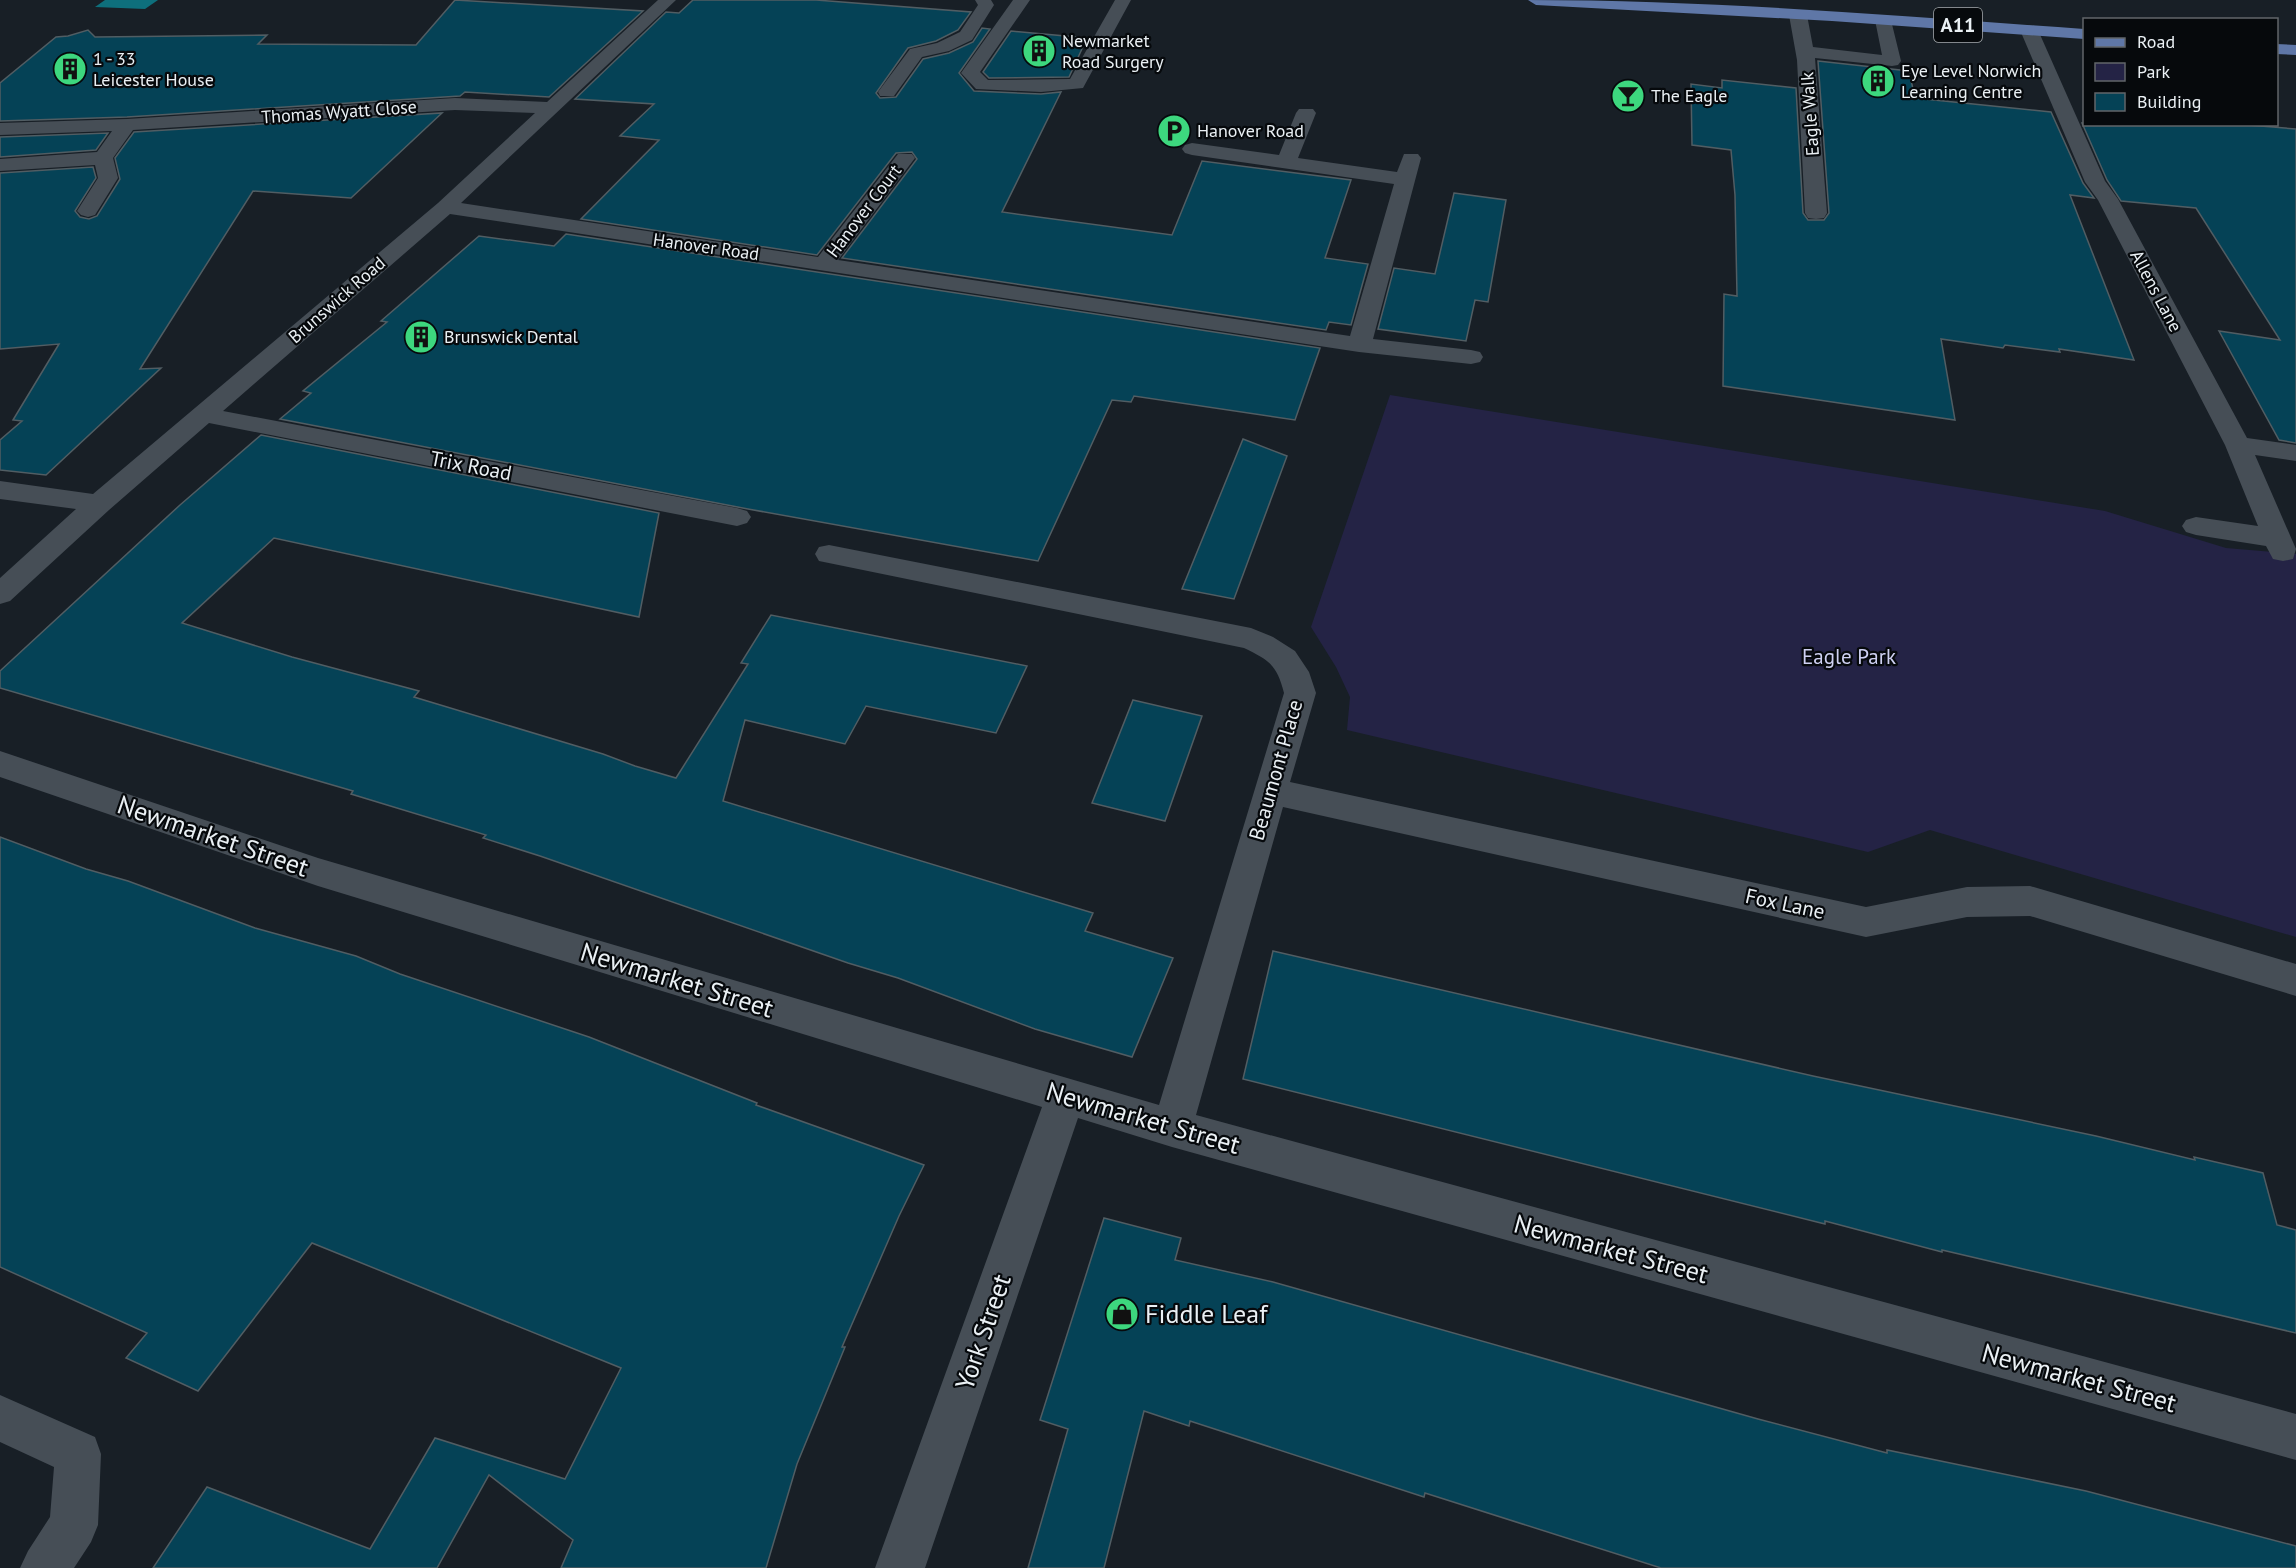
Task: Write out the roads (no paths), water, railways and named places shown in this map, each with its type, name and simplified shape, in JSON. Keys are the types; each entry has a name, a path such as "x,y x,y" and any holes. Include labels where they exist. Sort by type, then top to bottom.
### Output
{"main road":[{"name":"A11","path":"1536,0 2083,34"},
{"path":"2278,48 2296,50"}],"street":[{"name":"Brunswick Road","path":"0,594 99,504 445,207 668,0"},
{"path":"887,92 916,53 943,47 966,36 986,5 983,0"},
{"path":"1022,0 970,73 983,84 1041,87 1076,84 1124,0"},
{"name":"Eagle Walk","path":"1798,15 1805,52 1816,213"},
{"path":"1805,52 1892,61 1884,20"},
{"name":"Allens Lane","path":"2029,30 2095,182 2108,199 2238,445 2280,545 2196,526"},
{"name":"Thomas Wyatt Close","path":"0,129 315,115 455,104 551,108"},
{"path":"1286,162 1306,113"},
{"path":"103,158 127,125"},
{"path":"1192,149 1286,162 1408,169 1359,345"},
{"path":"0,165 103,158"},
{"path":"88,212 108,178 103,158"},
{"name":"Hanover Court","path":"824,265 906,158"},
{"name":"Hanover Road","path":"445,207 1359,345 1472,357"},
{"name":"Trix Road","path":"205,415 736,517"},
{"path":"2238,445 2296,453"},
{"path":"0,490 99,504"},
{"name":"Beaumont Place","path":"829,554 1251,639 1274,650 1293,666 1300,693 1172,1128"},
{"name":"Newmarket Street","path":"0,764 318,872 1172,1128 2296,1437"},
{"name":"Fox Lane","path":"1270,791 1866,922 1967,902 2030,901 2296,980"},
{"name":"York Street","path":"900,1568 1066,1096"},
{"path":"0,1418 78,1454 74,1526 45,1568"}],"water":[{"path":"105,0 158,0 145,9 95,7"}],"place":[{"name":"Newmarket Road Surgery","path":"1039,51"},
{"name":"1 - 33 Leicester House","path":"70,69"},
{"name":"Eye Level Norwich Learning Centre","path":"1878,81"},
{"name":"The Eagle","path":"1628,96"},
{"name":"Hanover Road","path":"1174,131"},
{"name":"Brunswick Dental","path":"421,337"},
{"name":"Fiddle Leaf","path":"1122,1314"}],"park label":[{"name":"Eagle Park","path":"1849,657"}]}
